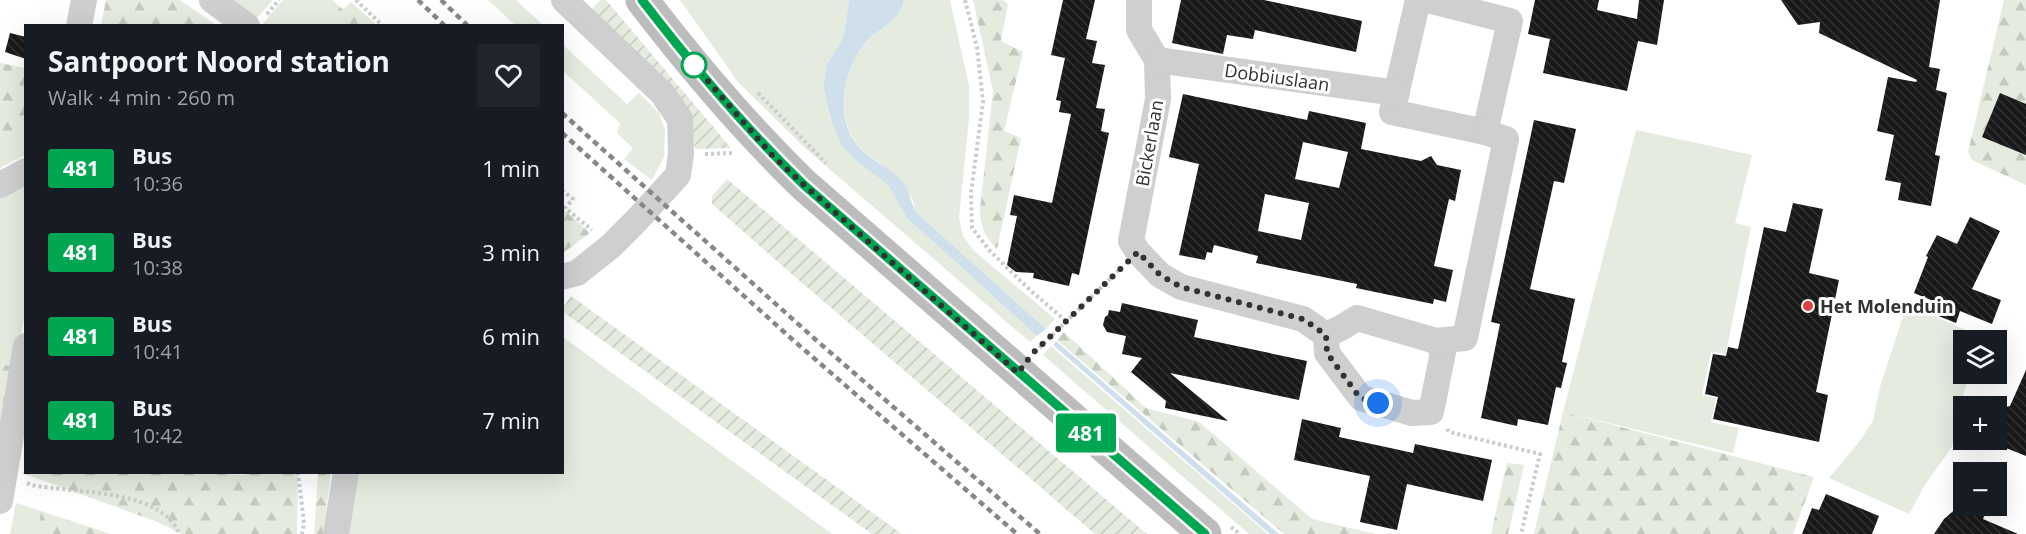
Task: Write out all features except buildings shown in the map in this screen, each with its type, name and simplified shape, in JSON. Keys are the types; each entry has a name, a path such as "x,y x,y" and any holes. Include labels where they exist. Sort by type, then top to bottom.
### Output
{"street":[{"path":"79,24 84,0"},
{"path":"212,0 244,24"},
{"path":"564,0 662,93 680,119 681,154 678,175 611,246 577,273 564,277"},
{"path":"642,0 684,54 772,155 1018,373 1205,534"},
{"name":"Bickerlaan","path":"1138,252 1131,241 1158,99 1157,60 1139,30 1139,0"},
{"path":"1326,335 1356,318 1436,341 1465,338 1506,139 1485,132 1392,112 1418,0"},
{"path":"1427,0 1510,21 1485,132"},
{"name":"Dobbiuslaan","path":"1157,60 1397,93"},
{"path":"0,185 24,172"},
{"path":"1138,252 1160,275 1181,287 1303,319 1326,335"},
{"path":"1326,335 1327,353 1360,398 1412,413 1431,412 1443,352 1436,341"},
{"path":"0,501 3,471 24,357"},
{"path":"336,534 346,474"}],"path":[{"path":"356,0 381,24"},
{"path":"965,0 977,47 983,102 971,193 972,228 990,251 1067,322"},
{"path":"753,88 826,164"},
{"path":"681,154 740,153"},
{"path":"564,192 573,200 566,208 611,246"},
{"path":"1018,373 1032,354 1138,252"},
{"path":"1030,341 1039,349"},
{"path":"1431,412 1449,432 1540,454 1521,534"},
{"path":"3,471 31,485 138,500 162,513 177,529 178,534"},
{"path":"298,474 304,523 302,534"}],"green space":[{"path":"106,0 180,0 215,24 101,24"},
{"path":"229,0 273,0 253,22"},
{"path":"283,0 333,0 340,7 326,24 263,24"},
{"path":"488,0 516,0 542,24 514,24"},
{"path":"601,0 606,0 731,148 695,149 691,122 591,10"},
{"path":"680,0 849,0 844,33 827,64 823,86 832,123 854,159 888,185 907,218 1037,336 1030,342 804,147 738,82"},
{"path":"904,0 950,0 969,86 969,119 959,218 963,236 974,251 1055,319 1046,329 917,213 908,192 883,166 861,149 851,134 844,109 846,83 850,70 862,47 892,20"},
{"path":"973,0 1003,0 1008,4 1001,41 1023,52 1004,131 1021,138 997,249 986,236 980,215 993,91"},
{"path":"2004,0 2026,0 2026,185 1972,160 1968,152"},
{"path":"351,2 376,24 326,24 340,7 344,9"},
{"path":"564,46 627,104 639,93 659,113 665,130 664,157 652,180 624,159 633,148 617,133 620,123 564,72"},
{"path":"0,63 24,68 24,136 0,132"},
{"path":"1636,130 1752,155 1735,223 1751,227 1726,354 1711,352 1702,395 1716,398 1711,422 1739,428 1733,453 1563,412"},
{"path":"0,132 24,136 24,156 0,168"},
{"path":"727,179 1147,534 1095,534 712,204 712,196"},
{"path":"24,181 24,318 16,366 0,365 0,195"},
{"path":"564,210 590,233 564,252"},
{"path":"571,296 902,534 872,534 564,313 564,306"},
{"path":"1907,304 1966,330 1953,330 1953,384 1967,384 1963,396 1953,396 1952,447 1926,483 1909,514 1829,478 1873,421 1880,387"},
{"path":"1064,332 1146,408 1199,422 1312,519 1375,534 1284,534 1057,340"},
{"path":"564,338 832,534 344,534 350,474 564,474"},
{"path":"1051,346 1268,534 1249,534 1043,355"},
{"path":"0,365 16,366 0,459"},
{"path":"1563,412 1814,477 1793,534 1534,534"},
{"path":"1507,463 1524,465 1508,534 1491,534"},
{"path":"25,474 298,474 297,534 182,534 155,521"},
{"path":"318,474 331,474 323,534 314,534"},
{"path":"16,503 41,511 37,534 10,534"},
{"path":"41,511 111,534 37,534"}],"water":[{"path":"849,0 904,0 897,15 862,47 850,71 844,99 844,113 852,138 861,149 901,180 917,213 1046,329 1037,336 907,218 888,185 854,159 841,144 832,123 823,86 827,64 844,33"},
{"path":"1056,341 1279,534 1270,534 1053,345"}],"railway":[{"path":"418,0 443,24"},
{"path":"441,0 466,24"},
{"path":"564,115 816,340 1040,534"},
{"path":"564,135 793,340 1017,534"}],"bus line":[{"name":"481","path":"642,0 684,54 772,155 1113,456 1205,534"}],"place":[{"name":"Het Molenduin","path":"1808,306"}],"route":[{"path":"694,65 772,155 1018,373 1032,354 1138,252 1160,275 1181,287 1303,319 1326,335 1327,353 1360,398 1378,403"}]}
